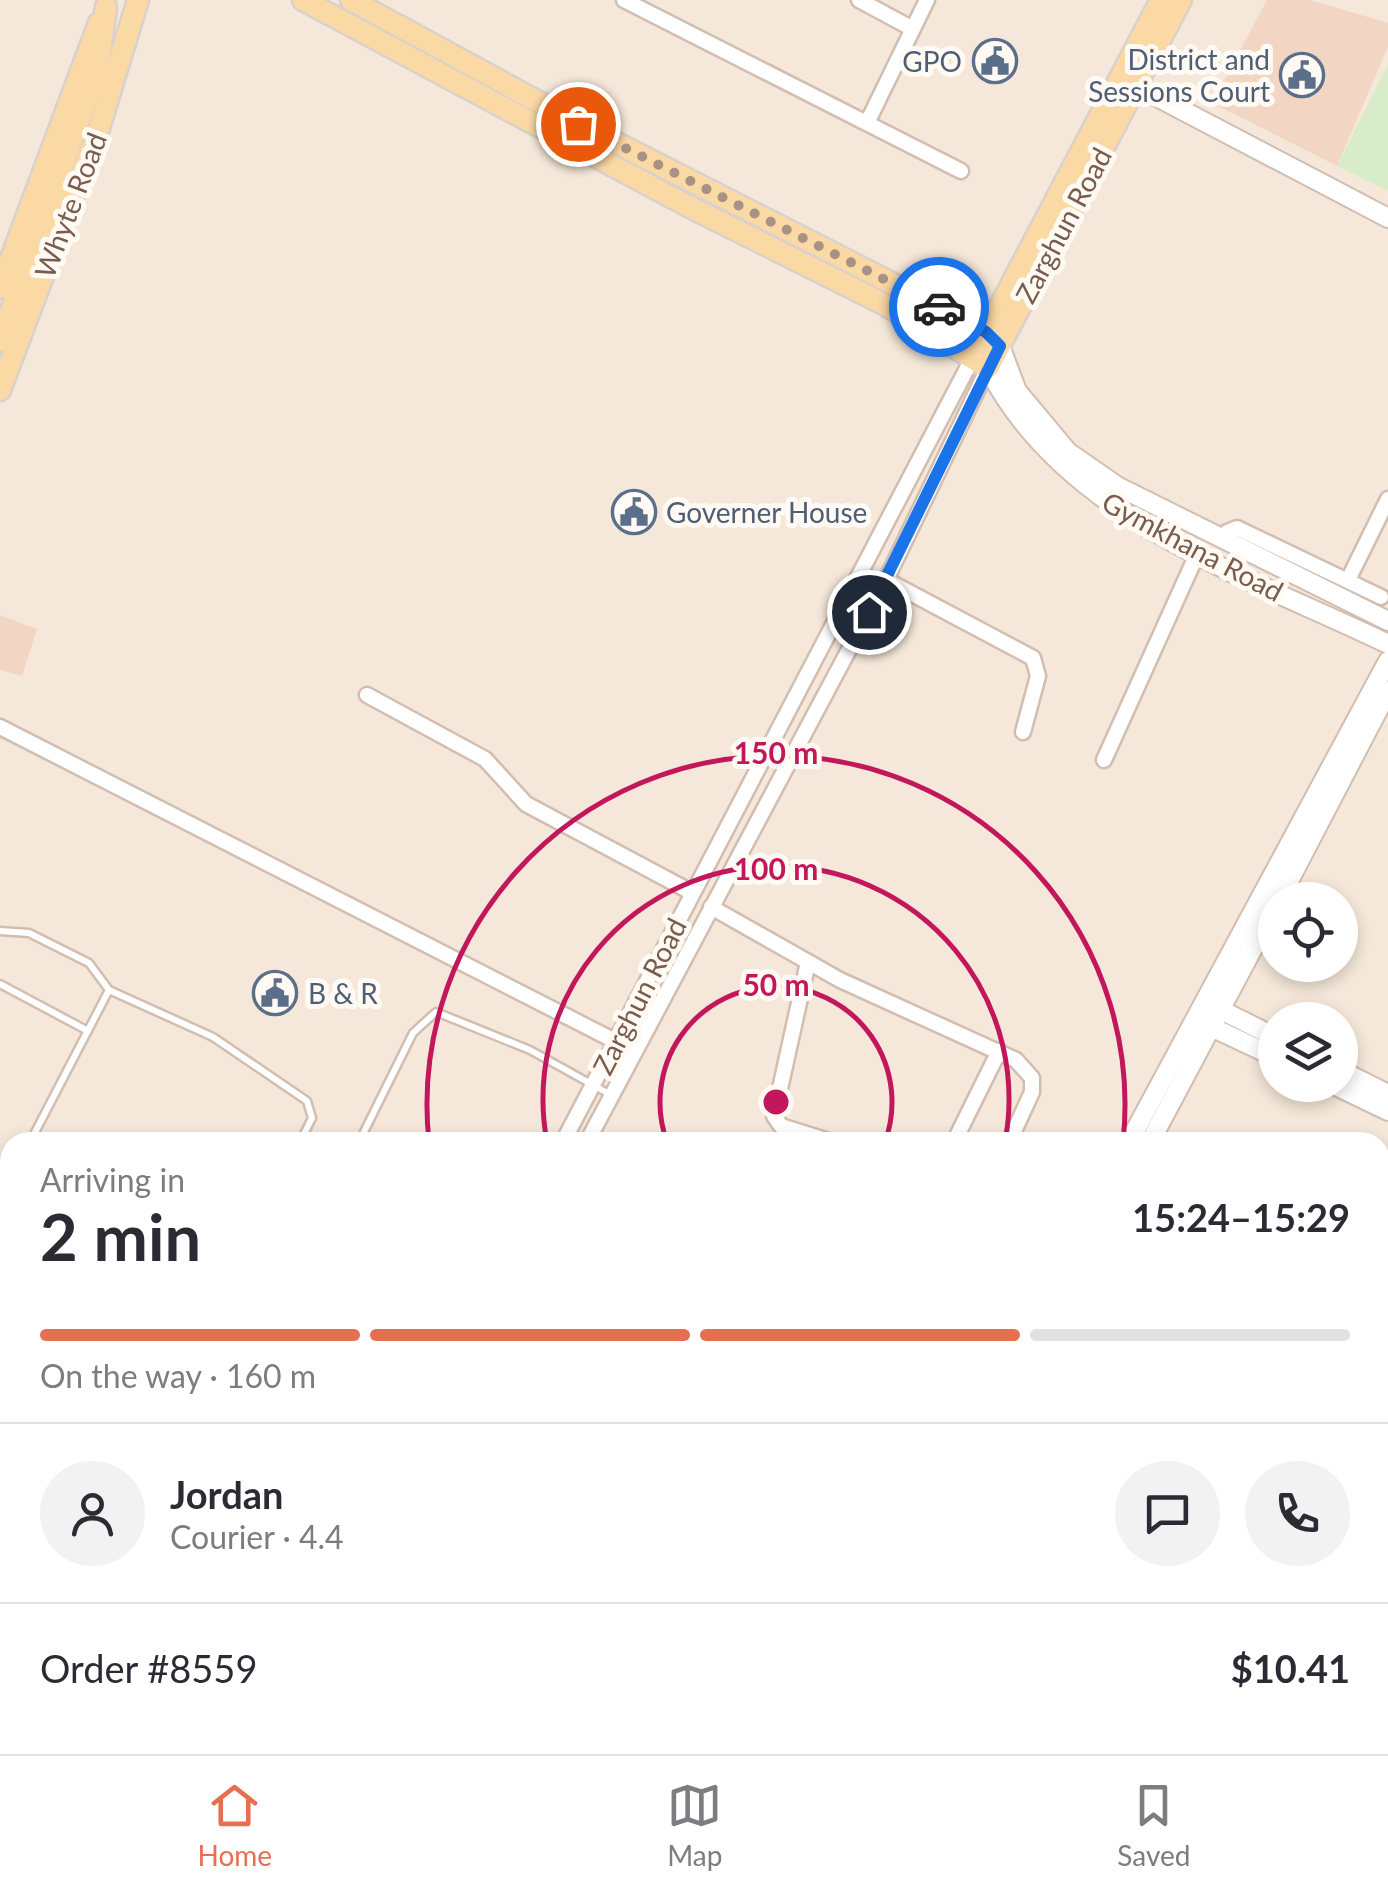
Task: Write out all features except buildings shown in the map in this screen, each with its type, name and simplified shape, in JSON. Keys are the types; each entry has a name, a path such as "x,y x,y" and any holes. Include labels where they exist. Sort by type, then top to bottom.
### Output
{"main road":[{"path":"304,0 686,205 884,304 981,362"},
{"path":"351,0 578,124 993,339"},
{"name":"Zarghun Road","path":"981,362 1161,0"},
{"name":"Zarghun Road","path":"993,339 1181,0"},
{"name":"Whyte Road","path":"98,67 108,4"},
{"name":"Whyte Road","path":"0,288 108,4"},
{"name":"Whyte Road","path":"98,67 135,8"},
{"name":"Whyte Road","path":"0,390 99,128 135,8"},
{"path":"0,341 98,67"}],"street":[{"path":"624,0 961,170"},
{"path":"858,0 913,29"},
{"path":"867,123 927,0"},
{"path":"1136,86 1388,218"},
{"path":"993,339 1017,390 1068,452 1117,486 1388,621"},
{"name":"Gymkhana Road","path":"981,362 1009,408 1099,498 1198,552 1388,644"},
{"name":"Zarghun Road","path":"591,1132 886,580 981,362"},
{"name":"Zarghun Road","path":"568,1132 981,362"},
{"path":"1348,580 1388,499"},
{"path":"1225,539 1227,532 1238,528 1380,597"},
{"path":"1104,760 1198,552"},
{"path":"886,580 1033,658 1038,676 1023,732"},
{"path":"1154,1132 1207,1014 1388,662"},
{"path":"1288,882 1388,690"},
{"path":"367,696 485,759 526,804 693,893"},
{"path":"0,727 615,1041"},
{"path":"711,906 808,962 1016,1060 1032,1078 1032,1092 1014,1132"},
{"path":"1136,1132 1258,934"},
{"path":"800,1132 781,1126 774,1116 808,962"},
{"path":"1207,1014 1258,1031"},
{"path":"1207,1014 1258,1046"},
{"path":"959,1132 999,1051"},
{"path":"1358,1079 1388,1094"},
{"path":"1358,1097 1388,1111"}],"lane":[{"path":"0,931 29,933 89,963 109,990 213,1037 308,1100 312,1118 305,1132"},
{"path":"0,984 88,1030"},
{"path":"35,1132 109,990"},
{"path":"364,1132 413,1034 436,1012 530,1050 611,1095"}],"shaded area":[{"path":"0,0 1388,0 1388,1132 0,1132"}],"green space":[{"path":"1388,64 1388,191 1337,166"}],"way so far":[{"path":"578,124 939,307"}],"place":[{"name":"GPO","path":"995,61"},
{"name":"District and Sessions Court","path":"1302,75"},
{"name":"Governer House","path":"634,512"},
{"name":"B & R","path":"275,993"}],"route":[{"path":"869,612 1000,346 986,332 939,307"}]}
